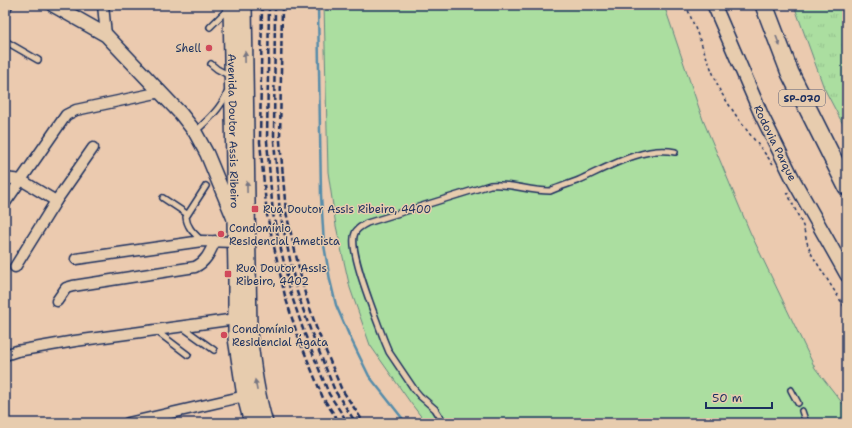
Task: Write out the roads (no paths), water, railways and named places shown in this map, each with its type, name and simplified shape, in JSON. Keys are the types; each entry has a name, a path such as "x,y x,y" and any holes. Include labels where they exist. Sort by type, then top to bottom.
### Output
{"highway":[{"name":"SP-070","path":"764,5 790,73 847,187"}],"main road":[{"name":"Avenida Doutor Assis Ribeiro","path":"235,6 232,79 236,242 236,338 245,396 252,423"},
{"name":"Avenida Doutor Assis Ribeiro","path":"235,6 251,359 265,423"}],"street":[{"path":"53,5 106,35 181,114 195,132 207,154 235,222"},
{"path":"103,5 106,35"},
{"name":"Rodovia Parque","path":"714,5 771,134 794,181 847,276"},
{"path":"5,203 66,115 76,110 161,92"},
{"path":"15,267 56,201 93,148"},
{"path":"5,178 21,180 56,201"},
{"path":"76,259 202,241 236,242"},
{"path":"57,301 66,288 72,286 195,267 206,259 215,241"},
{"path":"5,355 17,351 75,341 236,319"},
{"path":"128,423 245,396"}],"lane":[{"path":"5,14 10,5"},
{"path":"210,27 235,6"},
{"path":"5,41 38,60"},
{"path":"195,132 224,102 232,79 211,64"},
{"path":"444,423 435,409 414,389 389,352 355,259 353,241 355,233 360,227 367,223 490,185 501,184 530,190 550,191 649,152 663,150 675,152"},
{"path":"202,241 186,222 187,214 206,186"},
{"path":"163,198 187,214"},
{"path":"180,326 214,350"},
{"path":"154,330 188,355"},
{"path":"791,390 798,403"},
{"path":"802,411 806,423"}],"waterway":[{"path":"318,5 321,195 324,245 330,280 336,305 369,376 406,423"}],"railway":[{"path":"262,5 260,142 267,215 285,296 297,334 323,398 340,423"},
{"path":"269,5 267,141 273,214 291,294 304,332 329,394 348,423"},
{"path":"275,5 274,141 280,213 297,292 310,329 335,391 356,423"},
{"path":"282,5 280,141 286,212 304,290 316,327 341,388 364,423"}],"place":[{"name":"Shell","path":"209,48"},
{"name":"Rua Doutor Assis Ribeiro, 4400","path":"255,209"},
{"name":"Condomínio Residencial Ametista","path":"221,234"},
{"name":"Rua Doutor Assis Ribeiro, 4402","path":"228,274"},
{"name":"Condomínio Residencial Ágata","path":"224,335"}]}
